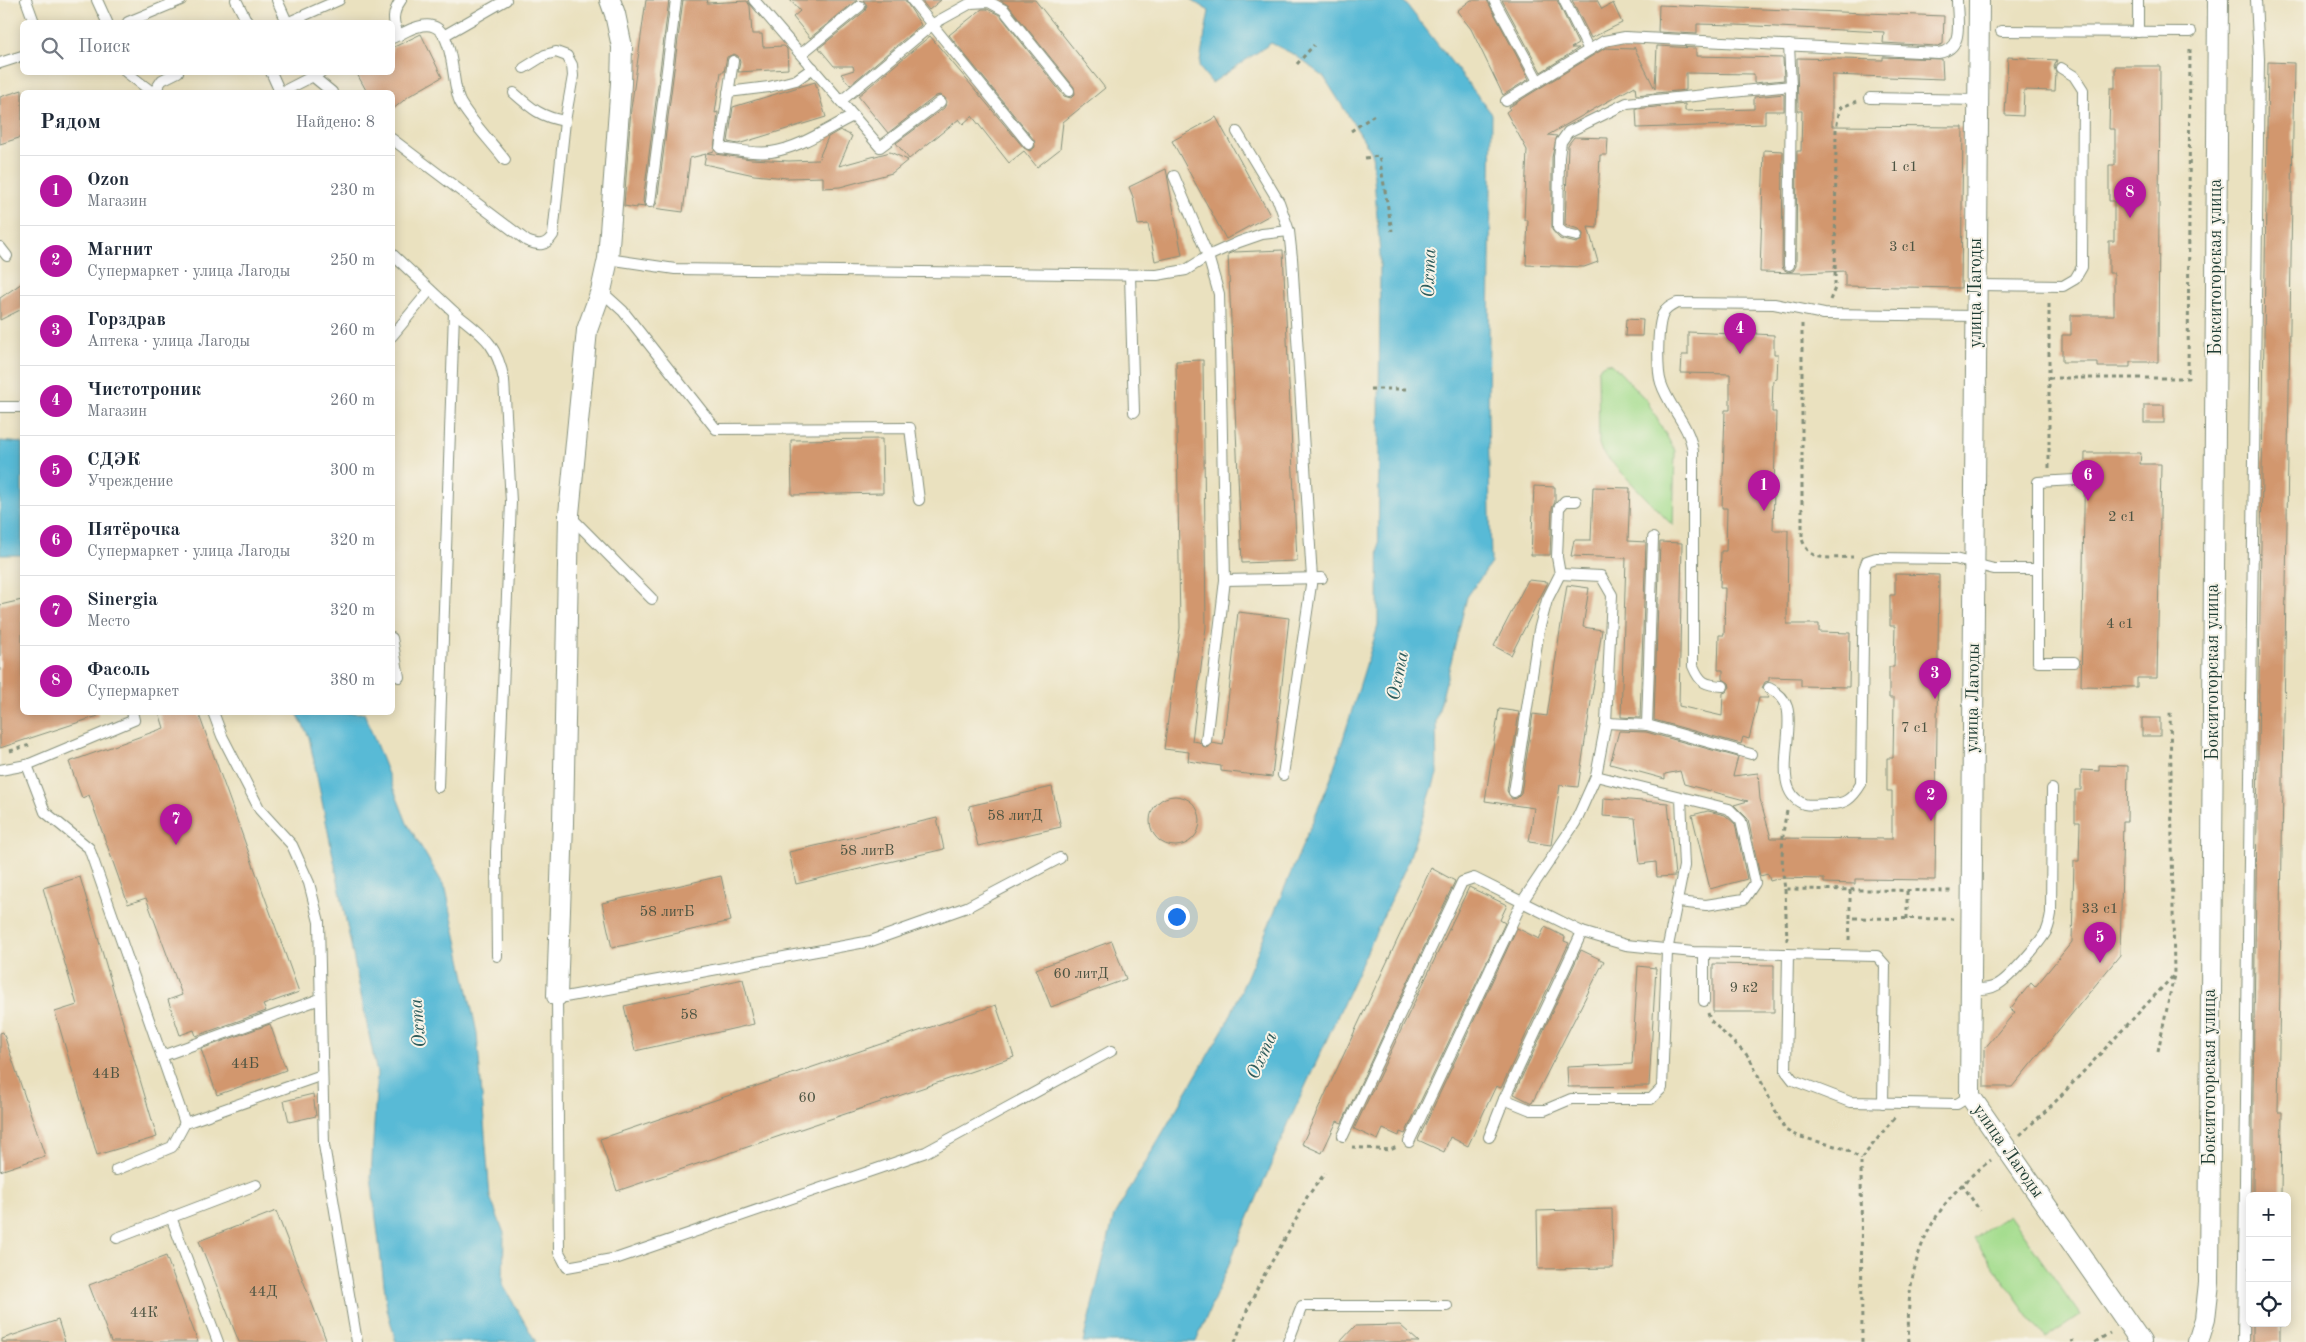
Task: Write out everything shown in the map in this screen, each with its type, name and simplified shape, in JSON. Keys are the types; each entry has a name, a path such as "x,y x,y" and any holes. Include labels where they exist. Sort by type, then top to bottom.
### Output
{"street":[{"path":"557,996 569,514 587,330 601,291 608,259 622,83 622,47 610,0"},
{"name":"улица Лагоды","path":"1979,0 1970,1096 2142,1342"},
{"name":"Бокситогорская улица","path":"2198,1342 2205,1318 2209,1283 2218,0"}],"lane":[{"path":"26,0 33,20"},
{"path":"97,0 106,20"},
{"path":"132,20 165,3 181,0"},
{"path":"236,0 246,20"},
{"path":"277,0 287,20"},
{"path":"293,20 339,0"},
{"path":"393,20 393,16 401,0"},
{"path":"445,35 506,0"},
{"path":"650,202 676,0"},
{"path":"754,0 880,147 940,102"},
{"path":"912,0 1029,144"},
{"path":"1494,0 1538,81"},
{"path":"1564,0 1589,50"},
{"path":"1506,102 1604,41 1625,37 1947,51 1953,47 1957,40 1957,0"},
{"path":"2138,0 2138,32"},
{"path":"2243,1342 2259,89 2256,0"},
{"path":"841,101 933,24 970,3 989,2 1004,10 1069,91"},
{"path":"801,54 860,6"},
{"path":"396,37 418,26 438,28 445,35 450,48 454,86 461,103 505,160"},
{"path":"2001,31 2190,32"},
{"path":"1789,45 1791,86 1789,265"},
{"path":"395,141 528,242 538,246 548,243 553,235 565,121 573,76 572,65 567,56 556,52 545,55 524,68"},
{"path":"0,63 20,57"},
{"path":"733,61 720,148 745,152 771,152 796,145 854,116"},
{"path":"728,92 770,87 796,80 813,68"},
{"path":"1977,285 2063,286 2075,279 2082,267 2083,90 2074,76 2061,68"},
{"path":"130,75 150,90"},
{"path":"154,90 162,80 172,75"},
{"path":"272,75 280,90"},
{"path":"285,90 312,75"},
{"path":"315,75 330,90"},
{"path":"1577,236 1564,233 1558,228 1559,157 1561,142 1568,132 1627,103 1791,86"},
{"path":"514,93 534,111 547,118 565,121"},
{"path":"1870,98 1978,100"},
{"path":"1237,132 1279,202 1289,231 1317,578 1283,776"},
{"path":"1174,176 1208,256 1219,294 1225,580 1206,741"},
{"path":"608,259 675,269 1157,275 1186,270 1208,256 1262,234 1289,231"},
{"path":"0,247 8,256"},
{"path":"395,257 454,312 491,343 500,361 504,380 511,502 496,852 497,956"},
{"path":"1130,275 1134,412"},
{"path":"395,334 430,290"},
{"path":"601,291 623,311 716,429 910,428 919,500"},
{"path":"1723,686 1709,685 1698,678 1693,666 1692,442 1660,382 1660,324 1663,314 1669,306 1677,303 1774,304 1824,314 1976,316"},
{"path":"438,787 454,312"},
{"path":"0,407 20,407"},
{"path":"2074,662 2038,662 2038,482 2076,480"},
{"path":"1514,792 1539,630 1547,600 1560,574 1557,558 1560,508 1565,500 1576,501"},
{"path":"569,514 652,599"},
{"path":"1647,725 1652,538"},
{"path":"1769,688 1780,694 1787,707 1786,784 1794,797 1805,804 1840,805 1853,797 1861,784 1864,569 1867,561 1876,558 1955,559 1994,569 2038,569"},
{"path":"1409,1142 1522,902 1576,822 1596,776 1606,723 1612,594 1600,576 1560,574"},
{"path":"1225,580 1317,578"},
{"path":"395,655 399,677"},
{"path":"0,770 27,765 134,720 133,715"},
{"path":"214,715 222,736 260,810 292,845 309,882 319,922 324,1145 357,1342"},
{"path":"1606,723 1647,725 1751,754"},
{"path":"27,765 45,812 89,848 185,1123"},
{"path":"1596,776 1729,809 1741,821 1755,883 1744,899 1706,905 1678,902"},
{"path":"1970,989 1986,989 1997,986 2005,980 2048,927 2051,914 2052,789"},
{"path":"1504,1099 1531,1110 1545,1110 1571,1099 1651,1099 1662,1088 1667,951 1684,866 1680,798"},
{"path":"1060,858 967,907 871,941 565,997 557,996 559,1252 567,1266 618,1258 926,1152 1111,1051"},
{"path":"1343,1136 1462,882 1474,878 1582,932 1626,945 1667,951 1877,956 1885,965 1883,1103"},
{"path":"1489,1137 1504,1099 1582,932"},
{"path":"1704,952 1704,1001"},
{"path":"1788,954 1786,1071 1793,1080 1850,1102 1957,1104 1970,1096"},
{"path":"162,1056 320,1000"},
{"path":"116,1170 172,1147 185,1123 322,1075"},
{"path":"117,1238 256,1185"},
{"path":"171,1217 218,1342"},
{"path":"1288,1342 1302,1306 1447,1306"}],"path":[{"path":"1297,64 1314,45"},
{"path":"2049,378 2188,378 2190,56"},
{"path":"1824,314 1835,288 1837,122 1840,108 1850,103 1870,98"},
{"path":"1351,131 1376,114"},
{"path":"1365,158 1379,156 1392,231"},
{"path":"2049,286 2049,481"},
{"path":"1802,310 1802,538 1805,549 1812,555 1821,557 1860,557 1867,561"},
{"path":"1370,388 1409,389"},
{"path":"2158,1051 2174,975 2170,709"},
{"path":"1788,954 1785,889 1782,872 1783,826 1787,810 1794,797"},
{"path":"1785,889 1971,891"},
{"path":"1848,955 1850,890"},
{"path":"1907,919 1908,890"},
{"path":"1850,918 1971,919"},
{"path":"1704,1001 1710,1020 1749,1058 1785,1130 1797,1136 1846,1149 1861,1159"},
{"path":"1862,1342 1861,1159 1907,1103"},
{"path":"1343,1136 1352,1148 1390,1150 1409,1142"},
{"path":"1235,1342 1263,1277 1298,1216 1306,1197 1325,1173"},
{"path":"1962,1184 1980,1212"}],"green space":[{"path":"1606,363 1612,364 1647,401 1675,451 1673,526 1602,452 1599,444 1598,371"},
{"path":"2009,1214 2080,1315 2045,1339 1974,1239"}],"water":[{"name":"Охта","path":"1191,0 1403,0 1492,114 1488,413 1491,563 1467,597 1436,722 1437,774 1408,862 1289,1122 1196,1342 1083,1342 1114,1216 1229,1019 1331,778 1378,626 1380,254 1372,153 1324,77 1295,55 1271,43 1212,83 1199,67 1209,11"},
{"path":"0,441 20,443 20,555 0,555"},
{"name":"Охта","path":"298,715 365,715 407,823 446,889 477,1033 490,1197 504,1233 503,1285 536,1342 396,1342 387,1309 371,1177 377,1074 309,737"}],"building":[{"path":"646,0 669,0 643,201 645,207 637,206 637,208 624,206 631,109"},
{"path":"683,0 708,0 707,3 747,1 750,6 752,34 762,34 763,47 784,46 787,49 788,69 738,72 740,62 738,56 734,54 727,57 724,72 721,72 715,113 718,112 714,151 707,153 751,159 818,160 828,137 840,130 852,136 839,166 890,152 908,160 892,173 840,187 823,188 823,177 787,178 754,175 704,164 706,154 690,158 683,212 653,208 657,203"},
{"path":"790,0 857,0 810,38 793,17 800,11"},
{"path":"863,0 905,0 921,25 850,85 841,74 854,70 853,66 834,66 819,48 865,11 867,5"},
{"path":"921,0 941,0 929,10"},
{"path":"1000,0 1035,0 1105,88 1063,122 1060,149 1037,167 1024,151 1009,163 972,116 963,124 959,119 909,159 896,143 944,108 947,102 945,98 940,95 936,96 888,133 858,96 930,36 1024,148 1030,151 1035,147 1034,140 949,35 982,9 987,9 1000,15 1064,96 1071,98 1075,94 1074,87 1009,6"},
{"path":"1471,0 1487,0 1529,79 1503,95 1471,29 1457,11"},
{"path":"1502,0 1557,0 1578,44 1571,48 1579,48 1541,72"},
{"path":"1572,0 1597,0 1602,9 1613,3 1622,23 1591,38"},
{"path":"1659,5 1944,16 1943,44 1937,46 1883,43 1884,32 1735,25 1697,24 1697,34 1658,32"},
{"path":"421,34 442,77 409,96 395,108 395,90 366,90 358,75 395,75 395,47"},
{"path":"1657,46 1696,48 1696,56 1783,58 1784,80 1754,83 1754,74 1686,73 1686,90 1636,95 1635,86 1548,135 1557,136 1552,157 1552,230 1560,239 1576,243 1582,240 1583,234 1579,229 1565,225 1568,145 1574,137 1608,138 1607,155 1600,155 1597,228 1588,227 1598,262 1584,267 1526,265 1528,220 1524,220 1527,150 1506,112 1510,109 1509,107 1605,48 1634,49 1634,47 1655,89"},
{"path":"1883,57 1942,59 1943,79 1832,75 1832,126 1963,127 1961,288 1845,286 1845,271 1802,273 1760,272 1764,150 1783,151 1782,265 1783,269 1788,272 1793,271 1796,266 1797,151 1801,151 1802,111 1798,111 1797,58 1883,60"},
{"path":"2008,57 2057,60 2054,67 2056,73 2055,91 2024,90 2023,116 2005,115"},
{"path":"2268,62 2294,63 2278,1112 2282,1112 2281,1192 2253,1192"},
{"path":"2115,66 2160,66 2158,362 2130,362 2130,367 2098,367 2098,362 2062,362 2062,335 2071,335 2071,315 2114,315 2114,273 2109,273 2109,241 2114,241 2114,201 2109,201 2109,165 2115,165 2115,129 2109,129 2110,88 2115,88"},
{"path":"815,82 826,117 738,144 728,142 733,107"},
{"path":"20,91 20,138 0,144 0,97"},
{"path":"1784,94 1784,111 1765,111 1765,124 1637,128 1636,109 1685,104 1685,111 1754,109 1754,97"},
{"path":"1216,117 1270,215 1226,239 1172,141"},
{"path":"1166,169 1182,255 1155,261 1148,224 1138,225 1133,197 1129,187"},
{"path":"1283,250 1297,561 1242,563 1228,254 1234,252"},
{"path":"20,284 20,310 0,320 0,298"},
{"path":"1626,319 1643,320 1642,336 1625,336"},
{"path":"1734,330 1756,330 1756,334 1774,335 1774,354 1778,354 1777,379 1773,380 1772,412 1776,412 1773,530 1788,530 1787,624 1819,624 1819,632 1850,633 1849,687 1801,686 1801,678 1769,677 1769,681 1765,682 1762,688 1769,698 1759,698 1749,739 1743,737 1741,744 1654,720 1660,542 1682,543 1679,706 1722,716 1723,693 1730,687 1729,683 1723,679 1723,670 1718,670 1719,635 1724,635 1725,588 1720,588 1721,551 1726,551 1727,508 1722,508 1725,410 1730,410 1730,374 1681,373 1682,355 1688,355 1688,332 1733,334"},
{"path":"1203,360 1206,627 1192,741 1199,742 1205,748 1209,747 1212,743 1223,745 1238,612 1289,618 1272,777 1221,771 1221,766 1188,761 1189,752 1164,749 1180,628 1176,361"},
{"path":"2144,405 2164,405 2164,423 2144,423"},
{"path":"882,439 883,493 792,495 791,440"},
{"path":"2085,453 2141,453 2140,464 2161,464 2157,678 2137,678 2137,687 2081,686"},
{"path":"1534,486 1555,487 1550,555 1531,555"},
{"path":"1593,487 1630,488 1628,541 1646,542 1640,718 1621,717 1626,558 1571,556 1574,540 1591,540"},
{"path":"1895,574 1939,575 1935,880 1855,879 1855,884 1824,883 1824,879 1781,878 1770,881 1768,874 1760,876 1748,819 1734,805 1748,801 1684,784 1680,771 1665,774 1665,779 1610,764 1619,731 1646,732 1738,757 1733,776 1758,773 1760,799 1771,838 1892,839 1892,791 1887,791 1887,758 1893,758 1894,698 1889,698 1889,667 1894,667 1895,626 1890,626 1890,595 1895,595"},
{"path":"1528,580 1548,582 1511,655 1494,646"},
{"path":"1567,585 1589,588 1583,627 1602,630 1578,787 1560,785 1551,845 1529,842 1534,808 1485,801 1499,709 1519,712 1507,791 1512,799 1517,798 1521,794 1533,714 1547,716"},
{"path":"20,600 20,715 98,716 0,748 0,605"},
{"path":"160,715 199,715 299,992 263,1005 266,1011 196,1036 194,1030 180,1035 168,1000 182,995 146,898 128,904 89,795 82,798 69,762 164,728"},
{"path":"2142,718 2160,718 2160,736 2142,736"},
{"path":"2099,765 2128,766 2127,821 2123,821 2120,955 2012,1087 1984,1087 1984,1049 2015,1012 2010,1009 2031,983 2035,987 2072,942 2074,861 2079,861 2080,822 2075,822 2075,790 2081,790 2081,770 2099,771"},
{"path":"1052,787 1061,827 978,846 969,806"},
{"path":"1170,796 1180,796 1193,803 1200,816 1200,826 1193,839 1180,846 1170,846 1161,842 1154,835 1150,826 1150,816 1154,807 1161,800"},
{"path":"1604,798 1668,803 1675,876 1657,877 1656,862 1640,864 1635,818 1603,816"},
{"path":"1708,811 1725,815 1735,824 1747,879 1710,889 1692,815"},
{"path":"937,818 944,849 796,884 789,852"},
{"path":"1431,868 1455,881 1342,1123 1337,1121 1322,1153 1302,1144"},
{"path":"721,876 731,921 612,948 602,903"},
{"path":"80,877 157,1137 97,1155 55,1012 77,1005 43,888"},
{"path":"1469,887 1507,905 1500,920 1505,923 1405,1134 1400,1132 1399,1136 1383,1129 1378,1140 1354,1129"},
{"path":"1545,927 1565,937 1564,941 1569,943 1501,1088 1496,1086 1468,1146 1450,1137 1444,1152 1418,1140 1517,928 1539,939"},
{"path":"1112,941 1126,979 1051,1007 1036,969"},
{"path":"1581,950 1604,961 1532,1103 1514,1094"},
{"path":"1713,964 1774,965 1774,1012 1713,1012"},
{"path":"1638,966 1656,968 1649,1086 1568,1087 1567,1067 1632,1064"},
{"path":"743,979 754,1024 635,1051 624,1006"},
{"path":"996,1005 1014,1057 617,1191 600,1139"},
{"path":"270,1024 286,1070 217,1095 201,1049"},
{"path":"3,1032 45,1156 0,1171 0,1033"},
{"path":"313,1094 316,1116 289,1122 284,1101"},
{"path":"1612,1209 1613,1268 1538,1269 1537,1211"},
{"path":"276,1211 327,1342 239,1342 199,1241"},
{"path":"166,1256 198,1342 111,1342 89,1285"},
{"path":"58,1320 65,1342 2,1342 2,1339"},
{"path":"1400,1325 1419,1342 1340,1342 1355,1326"},
{"path":"2252,1327 2280,1327 2280,1342 2252,1342"}],"place":[{"name":"Фасоль","path":"2130,218"},
{"name":"Чистотроник","path":"1740,354"},
{"name":"Пятёрочка","path":"2088,501"},
{"name":"Ozon","path":"1764,511"},
{"name":"Горздрав","path":"1935,699"},
{"name":"Магнит","path":"1931,821"},
{"name":"Sinergia","path":"176,845"},
{"name":"СДЭК","path":"2100,963"}]}
